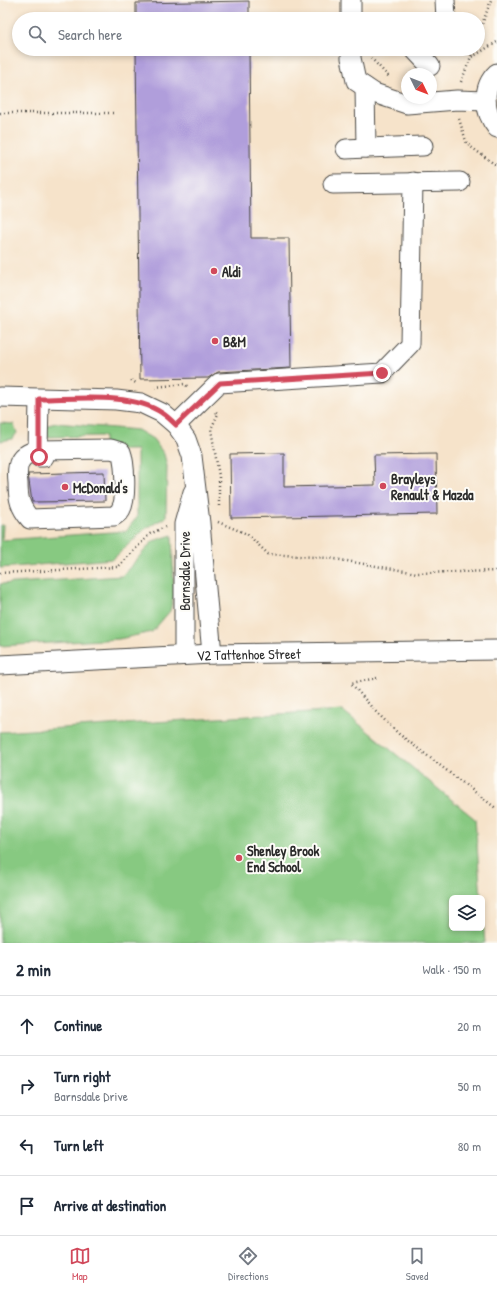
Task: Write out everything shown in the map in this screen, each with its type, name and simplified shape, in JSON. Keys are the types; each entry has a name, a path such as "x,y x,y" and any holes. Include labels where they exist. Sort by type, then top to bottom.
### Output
{"street":[{"path":"351,0 351,12"},
{"path":"445,0 446,12"},
{"path":"351,56 356,81 374,93 407,104 457,100 486,101"},
{"path":"421,56 430,66"},
{"path":"497,73 487,88 486,101 487,112 497,128"},
{"path":"365,87 366,148"},
{"path":"346,149 423,146"},
{"path":"176,425 220,383 382,373 410,344 413,182"},
{"path":"333,184 460,182"},
{"name":"Barnsdale Drive","path":"0,397 116,400 141,403 162,412 176,425 186,439 192,456 194,487 200,523 212,654"},
{"path":"38,450 39,399"},
{"path":"111,449 121,452 124,460 123,503 121,511 114,516 30,518 21,507 19,501 17,467 21,459 30,452 38,450 111,449"},
{"name":"Barnsdale Drive","path":"184,656 184,524 194,487"},
{"name":"V2 Tattenhoe Street","path":"0,664 212,654 497,650"}],"path":[{"path":"485,16 491,0"},
{"path":"485,49 497,42"},
{"path":"370,56 393,81"},
{"path":"0,113 115,113"},
{"path":"218,522 247,534 268,554 329,558 417,572 497,571"},
{"path":"0,573 118,567 150,534 169,525 184,524"},
{"path":"377,678 351,683 374,710 400,734 497,809"}],"green space":[{"path":"0,423 14,424 17,433 12,439 0,441"},
{"path":"56,423 138,430 153,439 164,454 167,466 166,517 145,529 113,559 0,568 0,525 3,525 2,540 126,531 137,517 137,450 121,450 104,447 104,436 41,437 48,425"},
{"path":"172,535 174,594 170,611 152,632 119,639 0,646 0,584 122,576 153,541"},
{"name":"Shenley Brook End School","path":"342,710 475,819 481,895 449,895 449,931 484,931 485,943 0,943 0,732"}],"building":[{"path":"249,1 249,12 136,12 136,3"},
{"path":"136,56 249,56 251,238 289,238 291,368 218,372 208,378 140,379"},
{"name":"Brayleys Renault & Mazda","path":"284,453 284,487 375,485 374,455 436,454 437,514 231,518 230,454"},
{"name":"McDonald's","path":"104,472 105,501 32,502 28,474"}],"place":[{"name":"Aldi","path":"214,271"},
{"name":"B&M","path":"215,341"},
{"name":"Brayleys Renault & Mazda","path":"383,486"},
{"name":"McDonald's","path":"65,487"},
{"name":"Shenley Brook End School","path":"239,858"}],"route":[{"path":"39,457 39,399 116,400 141,403 162,412 176,425 220,383 382,373"}]}
